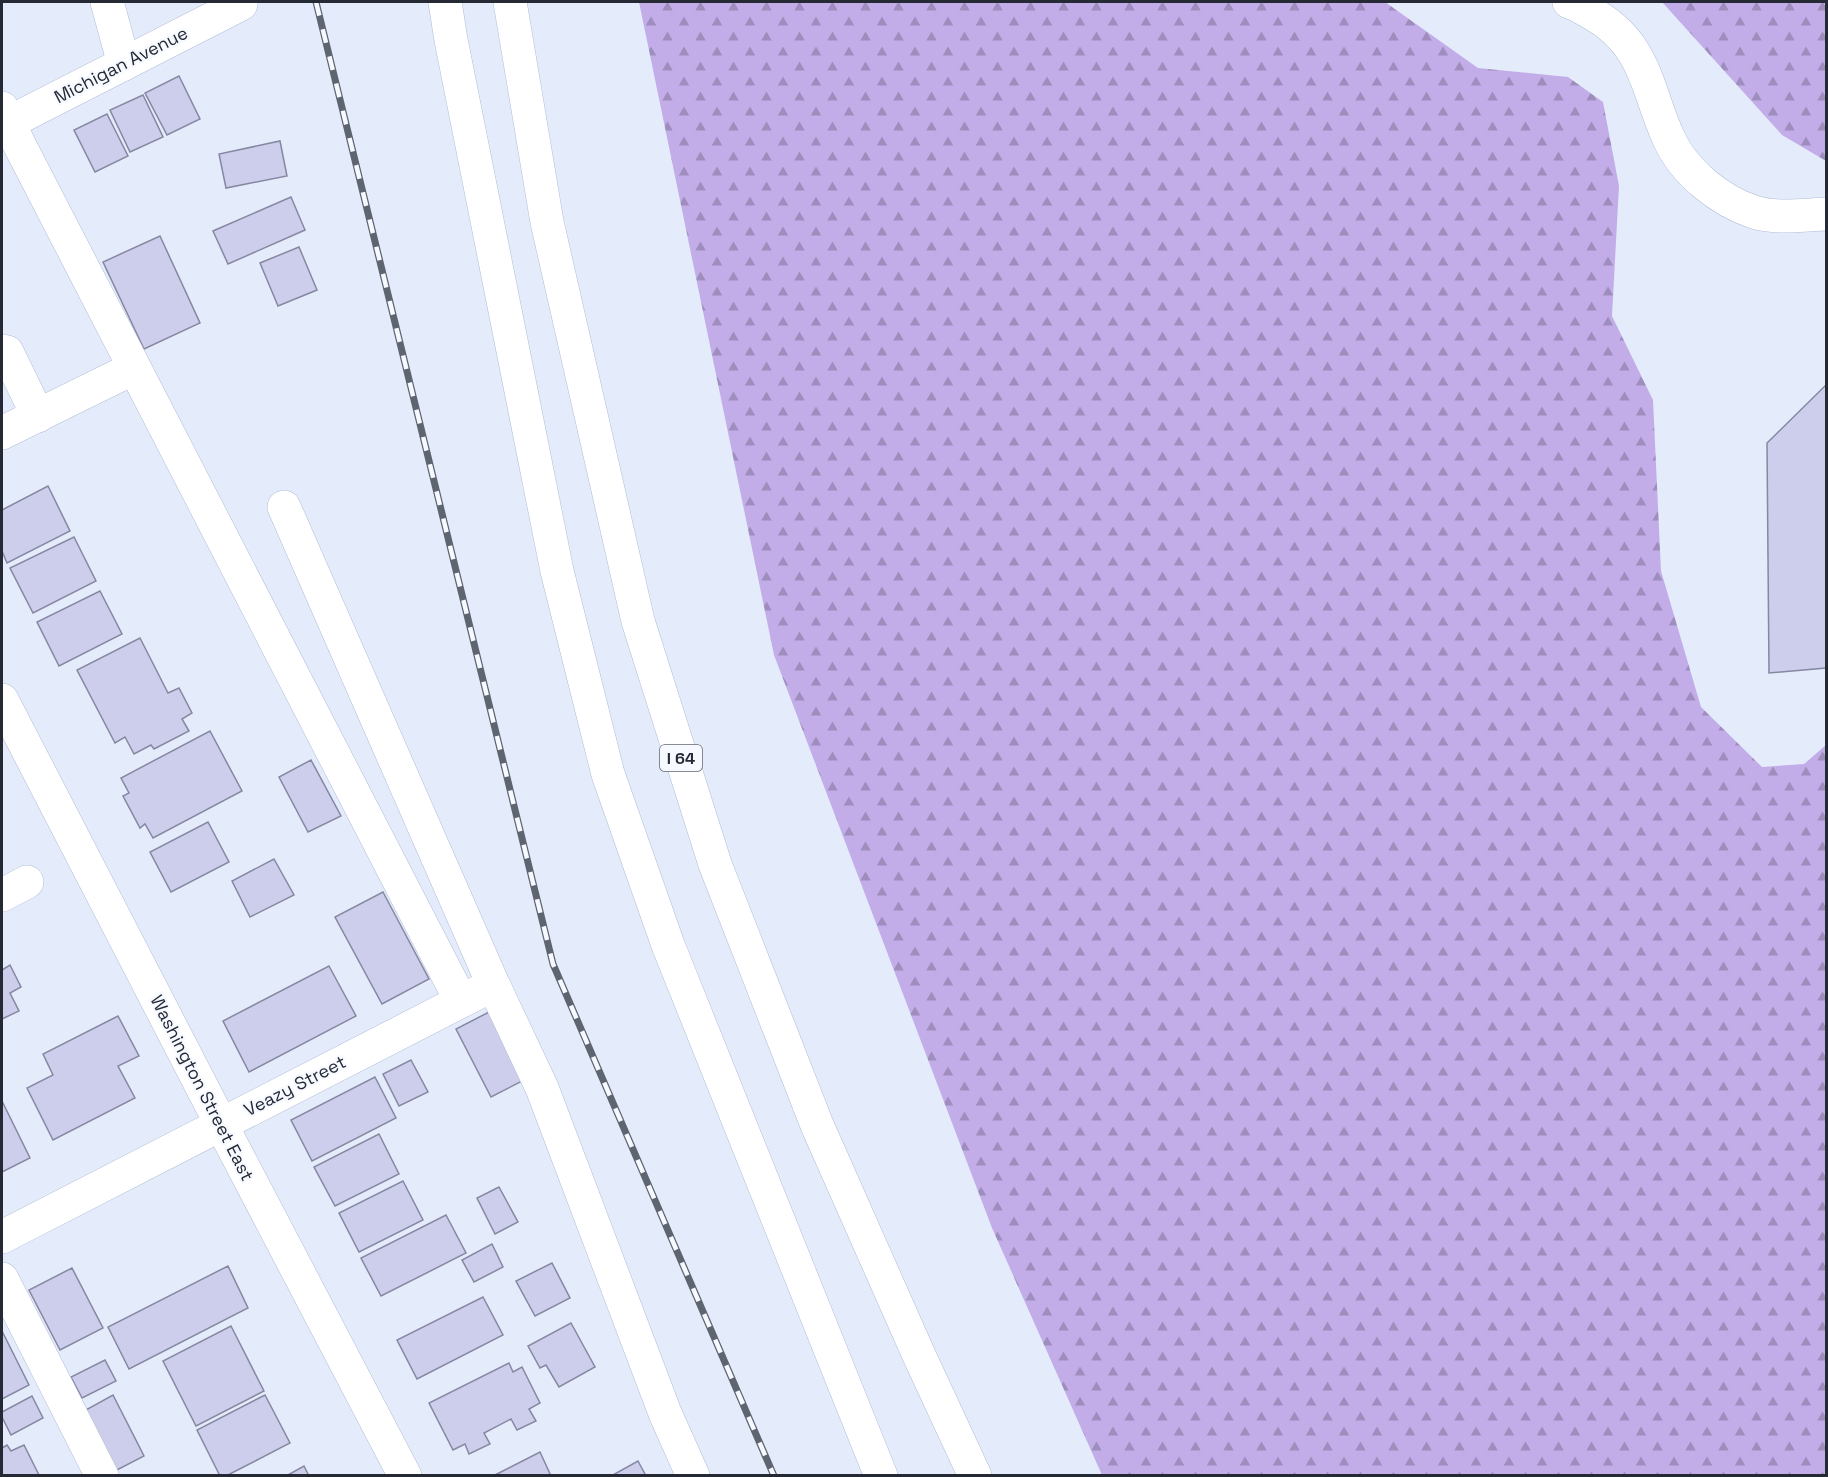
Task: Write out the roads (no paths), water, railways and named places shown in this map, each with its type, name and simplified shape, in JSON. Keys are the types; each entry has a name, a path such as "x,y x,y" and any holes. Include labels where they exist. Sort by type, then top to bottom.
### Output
{"main road":[{"path":"107,2 124,64"},
{"path":"446,2 451,40 556,571 608,774 668,945 881,1476"},
{"name":"I 64","path":"510,2 547,222 638,621 719,875 817,1125 975,1476"},
{"path":"1569,2 1607,22 1623,36 1638,59 1670,141 1692,172 1718,195 1754,212 1787,216 1827,214"},
{"name":"Michigan Avenue","path":"4,119 124,64 241,4"},
{"path":"4,119 461,1000"},
{"path":"2,351 7,352 38,416"},
{"path":"2,434 134,368"},
{"path":"284,507 493,984 542,1088 665,1413 693,1476"},
{"name":"Washington Street East","path":"2,700 405,1476"},
{"name":"Veazy Street","path":"2,1237 493,984"},
{"path":"2,1279 102,1476"}],"railway":[{"path":"316,2 553,964 774,1476"}]}
